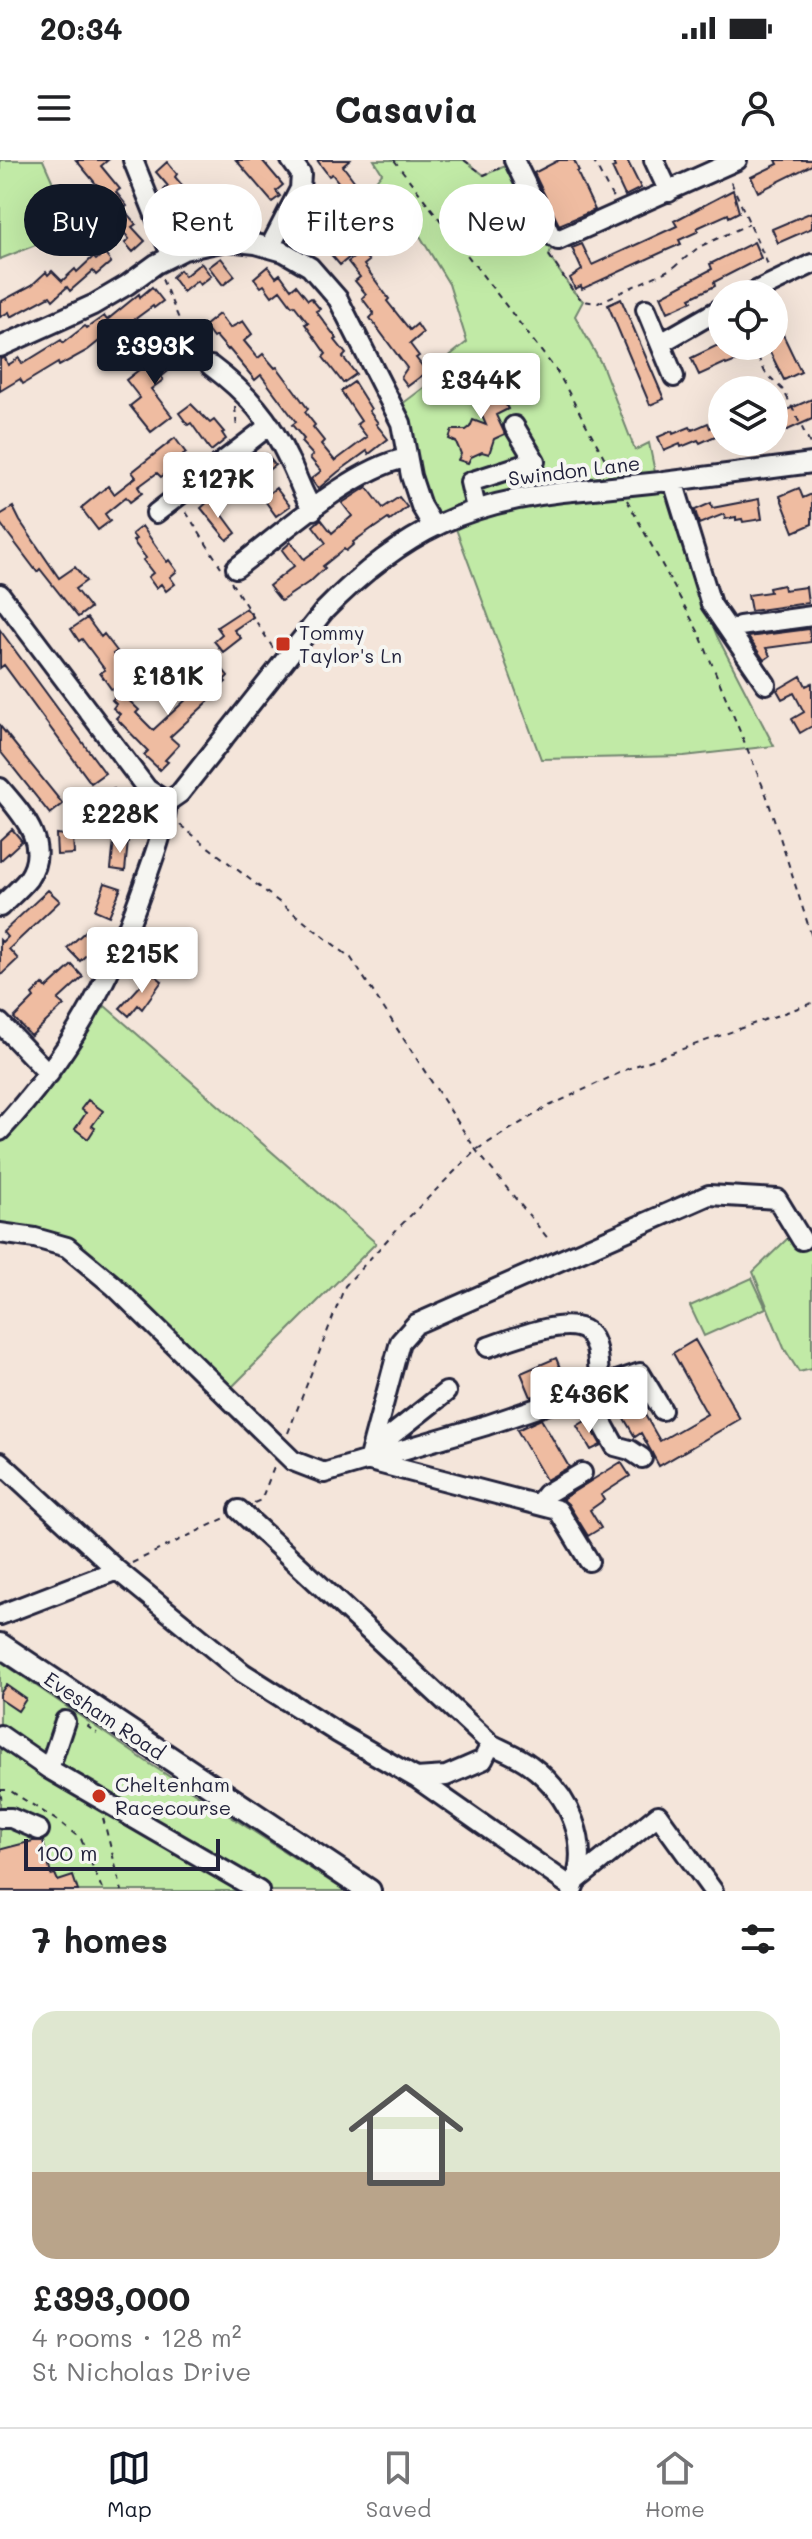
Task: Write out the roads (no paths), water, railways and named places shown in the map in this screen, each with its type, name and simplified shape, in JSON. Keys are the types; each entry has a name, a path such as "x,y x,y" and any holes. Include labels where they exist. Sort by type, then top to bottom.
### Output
{"main road":[{"name":"Evesham Road","path":"0,1645 369,1891"}],"street":[{"path":"270,247 300,189 301,174 291,160"},
{"path":"654,160 669,192"},
{"path":"135,161 163,260"},
{"path":"514,161 554,238 565,239 730,163"},
{"path":"0,347 93,305 163,260 198,246 226,241 270,247 310,267 338,299 401,423 406,458 421,506 433,526"},
{"path":"777,280 812,264"},
{"path":"646,309 674,377"},
{"path":"661,343 708,316"},
{"path":"211,366 248,396 270,425 292,465 302,495 313,510"},
{"path":"156,513 270,425"},
{"path":"476,508 470,482 535,461 514,426"},
{"path":"236,568 373,469 406,458"},
{"name":"Swindon Lane","path":"0,1131 49,1074 78,1032 122,946 161,837 166,808 324,611 384,558 433,526 508,499 812,463"},
{"path":"666,482 711,604 766,684"},
{"path":"0,594 147,789 166,808"},
{"path":"731,633 740,626 812,616"},
{"path":"0,788 27,821 36,848 34,866 26,882 0,907"},
{"path":"0,1023 49,1074"},
{"path":"368,1461 400,1342 416,1324 709,1195 777,1199 802,1240"},
{"path":"0,1233 67,1247 114,1286 293,1461 324,1473 640,1373 662,1410"},
{"path":"488,1347 561,1326 586,1331 597,1355 593,1390 615,1446 630,1450 642,1458"},
{"path":"368,1461 378,1446 446,1392"},
{"path":"368,1461 558,1510 589,1561"},
{"path":"0,1462 117,1570 243,1673 416,1778 574,1886"},
{"path":"538,1504 546,1494 582,1473"},
{"path":"239,1510 491,1744 529,1764 553,1787 573,1815 581,1848 574,1886"},
{"path":"0,1615 117,1570"},
{"path":"49,1769 65,1721"},
{"path":"0,1735 49,1769 259,1891"},
{"path":"416,1778 446,1776 483,1760 491,1744"},
{"path":"574,1886 658,1815 713,1891"},
{"path":"0,1818 11,1818 39,1830"}],"place":[{"name":"Tommy Taylor's Ln","path":"283,644"},
{"name":"Cheltenham Racecourse","path":"99,1796"}]}
